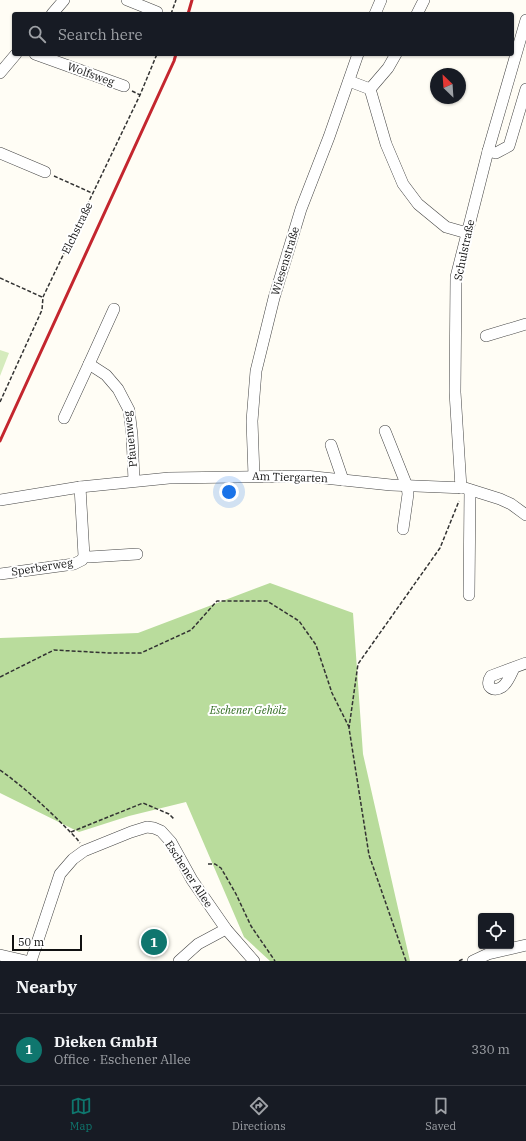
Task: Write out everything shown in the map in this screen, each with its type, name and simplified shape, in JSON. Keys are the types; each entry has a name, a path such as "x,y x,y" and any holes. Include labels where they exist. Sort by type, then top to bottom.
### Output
{"street":[{"path":"56,12 63,0"},
{"path":"127,0 157,12"},
{"path":"376,12 382,0"},
{"path":"418,12 424,0"},
{"name":"Schulstraße","path":"469,595 465,489 455,392 456,277 488,151 526,20"},
{"path":"0,73 14,56"},
{"name":"Wolfsweg","path":"41,56 124,86"},
{"name":"Wiesenstraße","path":"254,476 252,421 256,371 274,298 301,209 329,137 357,56"},
{"path":"370,89 388,68 395,56"},
{"path":"349,81 370,89"},
{"path":"370,89 386,144 403,184 418,204 446,227 467,233"},
{"path":"488,151 496,153 509,146 526,89"},
{"path":"0,153 45,172"},
{"path":"64,418 114,309"},
{"path":"486,336 526,324"},
{"name":"Pfauenweg","path":"88,364 106,375 118,390 129,410 132,435 134,481"},
{"path":"385,432 407,486 408,494 403,529"},
{"path":"331,445 343,480"},
{"name":"Am Tiergarten","path":"0,500 80,487 169,478 305,476 391,485 465,489 500,499 511,504 526,515"},
{"name":"Sperberweg","path":"0,574 74,564 82,560 84,556 80,487"},
{"path":"84,556 137,554"},
{"path":"514,668 526,664"},
{"name":"Eschener Allee","path":"31,961 60,874 73,859 84,851 147,827 161,831 171,842 192,880 226,929 254,961"},
{"path":"179,961 198,944 226,929"},
{"path":"473,961 488,954 526,945"},
{"path":"0,955 26,961"}],"path":[{"path":"172,12 176,0"},
{"name":"Elchstraße","path":"0,402 42,310 43,297 140,95 157,56"},
{"path":"45,172 93,194"},
{"path":"0,278 43,297"},
{"path":"406,961 369,855 349,728 358,664 440,548 465,489"},
{"path":"0,677 54,650 141,653 191,630 217,601 267,600 299,620 316,645 332,693 349,728"},
{"path":"0,770 26,789 53,813 77,839 84,851"},
{"path":"71,832 143,803 169,814 174,819"},
{"path":"208,864 216,864 221,868 236,894 251,926 276,961"}],"green space":[{"path":"0,350 9,353 0,376"},
{"name":"Eschener Gehölz","path":"270,583 353,613 363,754 410,961 270,961 244,937 186,802 129,816 79,832 0,793 0,638 138,633"}],"railway":[{"path":"189,12 192,0"},
{"path":"0,441 175,56"}],"place":[{"name":"Dieken GmbH","path":"154,942"}]}
